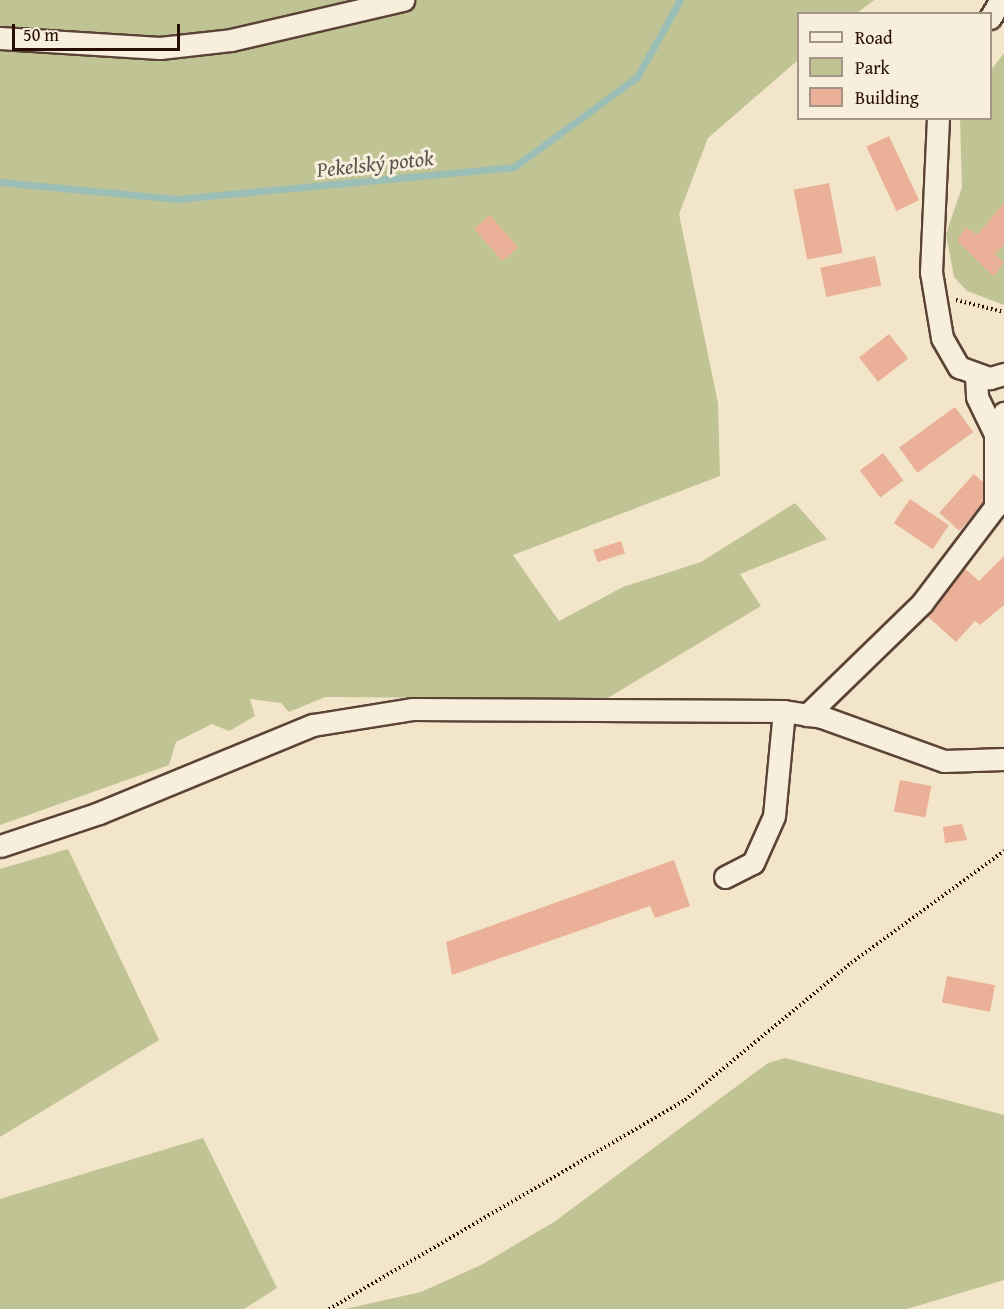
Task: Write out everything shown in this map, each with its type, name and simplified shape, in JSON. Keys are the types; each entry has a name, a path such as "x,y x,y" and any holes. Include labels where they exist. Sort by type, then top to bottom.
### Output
{"street":[{"path":"0,38 160,48 231,40 403,0"},
{"path":"992,15 1001,0"},
{"path":"938,120 932,294 942,338 959,367 976,376 1004,374"},
{"path":"807,715 922,603 989,516 999,494 995,434 977,398 976,376"},
{"path":"995,434 1004,413"},
{"path":"0,846 99,813 313,725 354,716 412,709 784,711 807,715 944,761 1004,759"},
{"path":"725,877 753,863 774,816 784,711"}],"path":[{"path":"932,294 1004,312"},
{"path":"329,1309 685,1100 851,963 1004,851"}],"green space":[{"path":"0,0 874,0 858,12 797,12 797,61 708,138 679,214 718,403 720,476 513,555 559,621 623,587 701,562 795,503 827,539 740,574 761,606 606,699 325,697 289,712 281,703 250,699 255,716 229,731 212,724 176,742 169,765 0,825"},
{"path":"1004,53 1004,305 967,291 954,277 946,234 962,187 960,120 992,120 992,69"},
{"path":"68,849 159,1040 0,1137 0,869"},
{"path":"785,1058 1004,1115 1004,1280 907,1309 345,1309 421,1292 481,1265 554,1222 768,1063"},
{"path":"203,1138 277,1288 244,1309 0,1309 0,1199"}],"building":[{"path":"889,136 919,200 896,211 866,147"},
{"path":"829,183 843,253 807,260 794,190"},
{"path":"1004,203 1004,245 995,254 1004,263 993,276 957,241 966,227 977,235"},
{"path":"490,215 518,247 502,261 474,229"},
{"path":"875,256 881,285 826,297 820,268"},
{"path":"889,334 908,358 878,382 859,357"},
{"path":"955,407 973,432 917,473 899,448"},
{"path":"883,453 903,480 880,498 860,470"},
{"path":"974,474 994,492 959,531 939,513"},
{"path":"910,499 949,525 933,549 894,523"},
{"path":"621,541 625,553 597,562 593,550"},
{"path":"1004,556 1004,605 980,625 975,621 956,642 925,614 960,564 979,581"},
{"path":"900,780 931,786 925,818 894,811"},
{"path":"962,824 967,840 945,843 943,827"},
{"path":"674,860 690,906 655,918 650,906 452,975 446,942"},
{"path":"947,976 995,985 990,1012 942,1003"}],"waterway":[{"name":"Pekelský potok","path":"0,182 177,199 514,167 637,77 680,0"}]}
